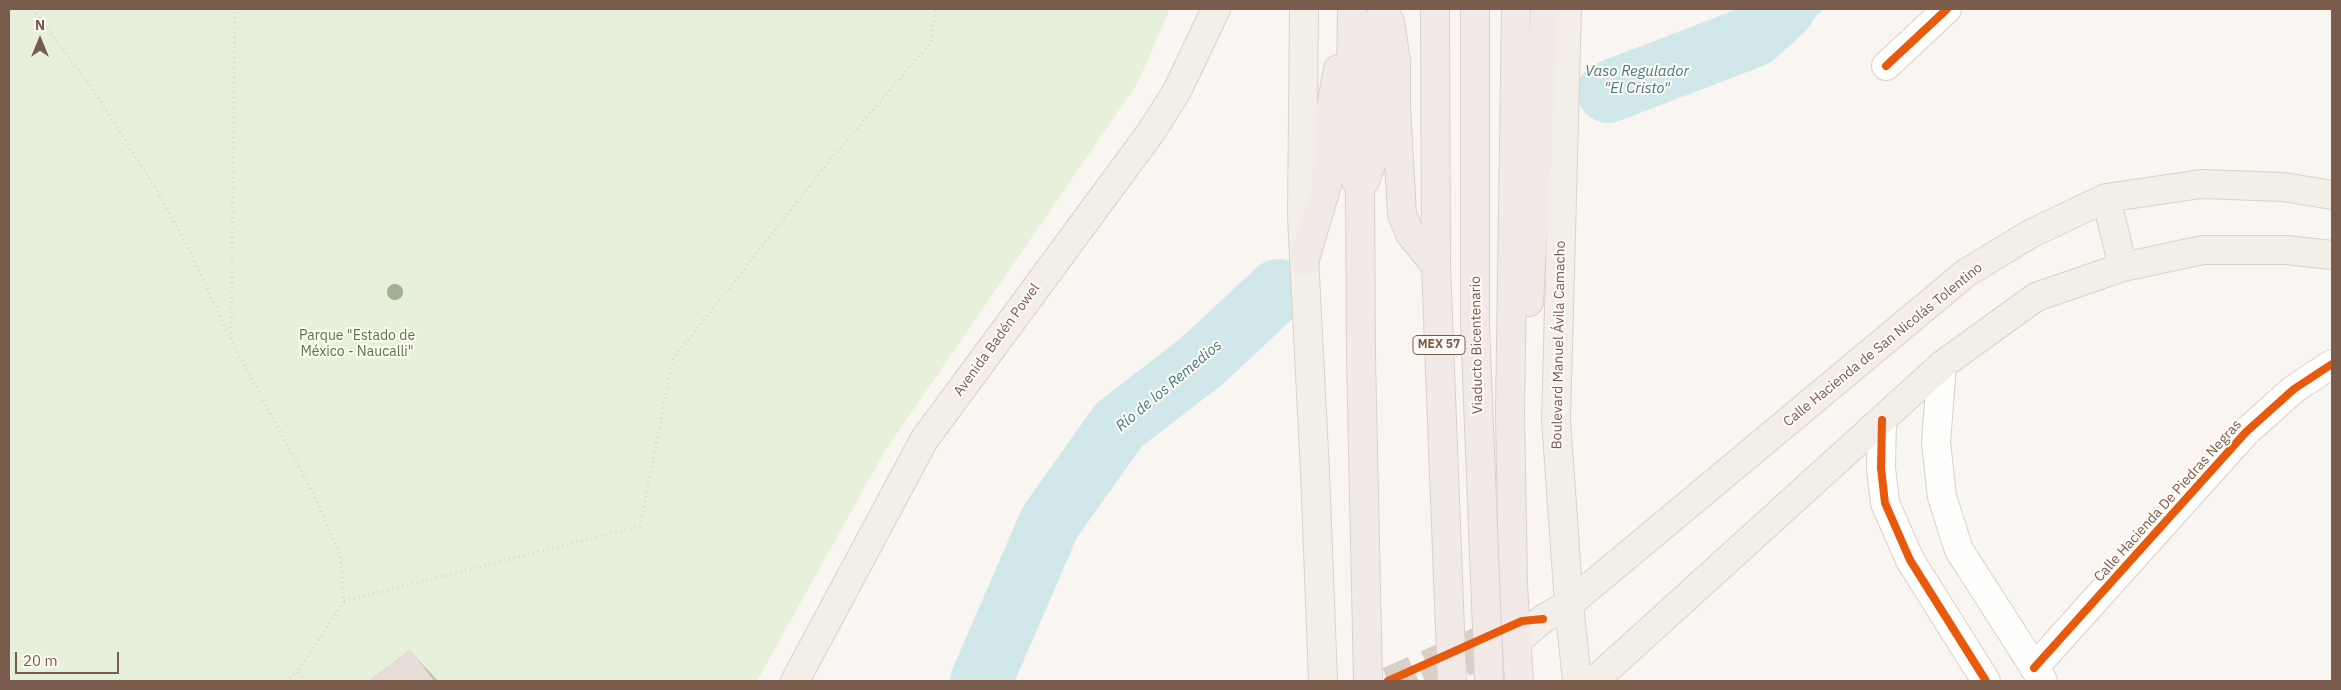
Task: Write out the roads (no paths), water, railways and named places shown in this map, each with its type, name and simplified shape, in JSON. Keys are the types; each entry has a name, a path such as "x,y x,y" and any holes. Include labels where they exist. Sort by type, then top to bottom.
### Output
{"highway":[{"path":"1304,262 1327,185 1329,118 1350,9"},
{"path":"1350,9 1362,145"},
{"path":"1362,145 1378,9"},
{"path":"1383,9 1390,22 1396,61 1396,106 1402,214 1410,234 1436,266"},
{"name":"MEX 57","path":"1435,9 1436,266 1452,681"},
{"name":"Viaducto Bicentenario","path":"1475,9 1475,324 1489,681"},
{"path":"1516,9 1510,412 1513,585 1519,681"},
{"path":"1510,412 1530,299 1545,9"},
{"path":"1368,681 1361,356 1360,188 1350,163 1362,145 1384,132 1396,106"},
{"path":"1329,118 1362,145"}],"main road":[{"name":"Avenida Badén Powel","path":"795,681 924,440 1151,132 1177,91 1216,9"},
{"path":"1304,9 1302,216 1323,681"},
{"name":"Boulevard Manuel Ávila Camacho","path":"1566,9 1556,420 1576,681"},
{"name":"Calle Hacienda de San Nicolás Tolentino","path":"1530,624 1569,604 1966,273 2032,233 2106,198 2201,184 2284,187 2332,195"},
{"path":"2106,198 2123,267"},
{"path":"1594,681 1942,364 2036,297 2123,267 2203,250 2286,250 2332,255"}],"street":[{"path":"1886,66 1947,9"},
{"path":"1942,364 1936,442 1942,497 1959,550 2038,675"},
{"name":"Calle Hacienda De Piedras Negras","path":"2038,675 2246,432 2294,389 2332,364"},
{"path":"1882,420 1881,468 1886,503 1910,560 1986,681"}],"water":[{"name":"Vaso Regulador \"El Cristo\"","path":"1759,9 1824,9 1790,41 1614,118 1610,63 1744,22"}],"waterway":[{"name":"Río de los Remedios","path":"1608,92 1754,36 1784,9"},
{"name":"Río de los Remedios","path":"981,681 1050,522 1119,425 1202,361 1278,290"}],"tunnel":[{"path":"1388,681 1508,628"},
{"path":"1425,681 1525,634"}],"park label":[{"name":"Parque \"Estado de México - Naucalli\"","path":"357,344"}]}
